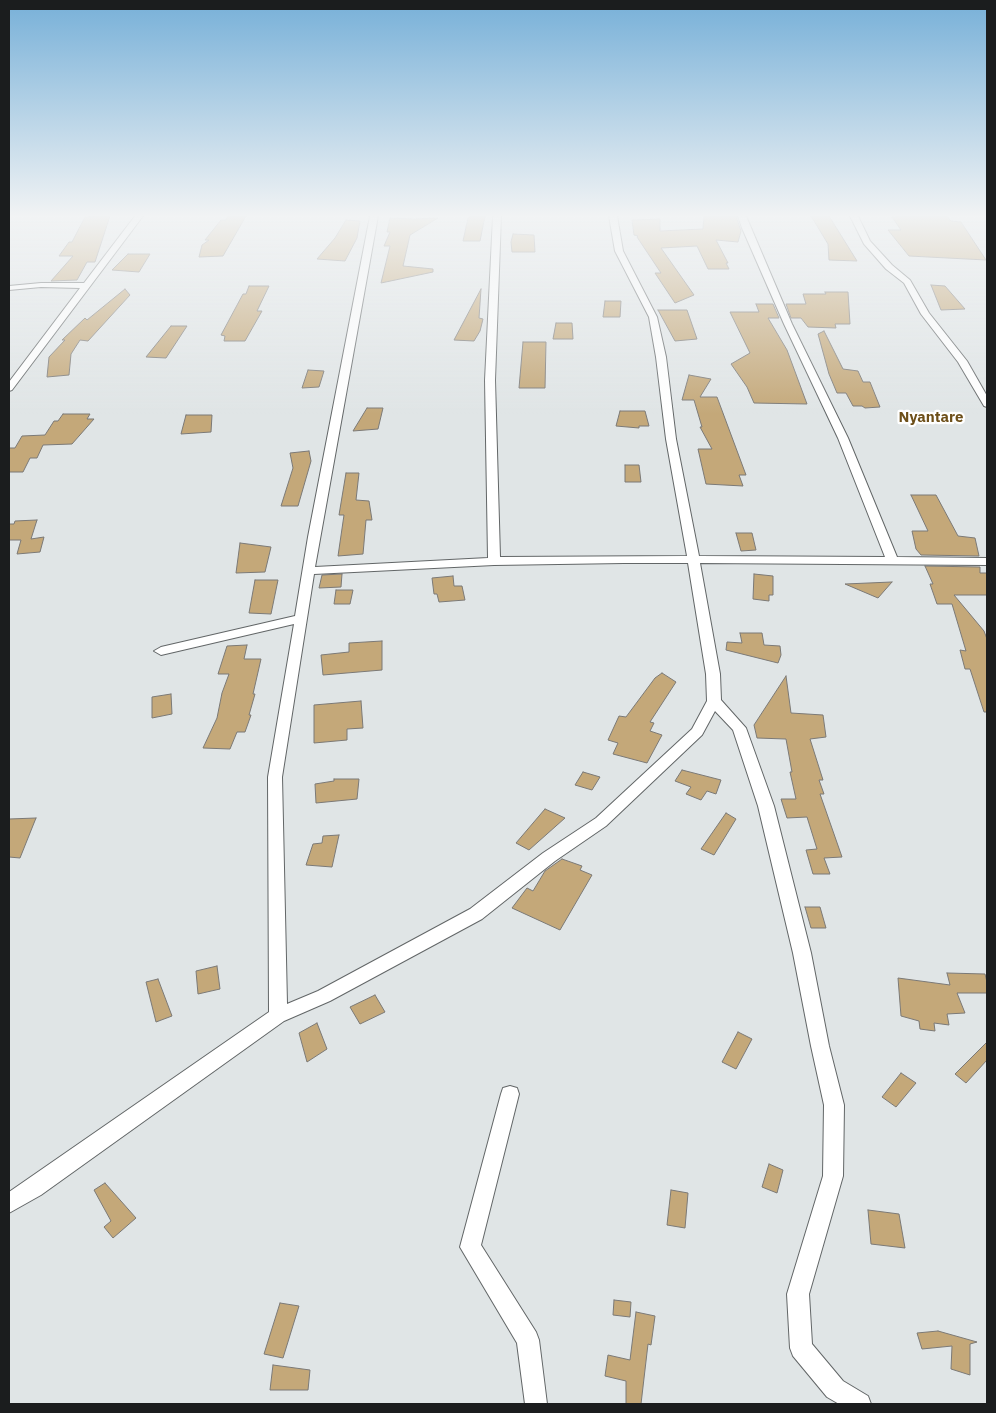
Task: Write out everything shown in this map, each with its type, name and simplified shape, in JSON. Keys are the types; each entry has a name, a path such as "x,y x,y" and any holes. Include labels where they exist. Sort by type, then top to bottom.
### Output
{"street":[{"path":"9,388 90,282"},
{"path":"278,1016 274,776 308,571 361,282"},
{"path":"494,282 490,380 494,561"},
{"path":"9,1203 34,1188 278,1016 324,996 476,914 549,857 601,822 697,732 714,701 713,674 671,439 654,317 635,282"},
{"path":"770,282 844,438 893,561"},
{"path":"907,282 925,314 962,361 987,404"},
{"path":"9,288 41,285 87,286"},
{"path":"308,571 494,561 987,561"},
{"path":"161,652 300,619"},
{"path":"714,701 739,728 766,806 802,953 820,1046 834,1105 833,1176 798,1294 802,1348 834,1389 860,1404"},
{"path":"510,1094 470,1247 528,1340 536,1404"}],"building":[{"path":"661,282 685,282 694,295 675,303"},
{"path":"931,285 945,286 965,309 941,310"},
{"path":"249,286 269,286 257,311 262,311 245,341 224,341 225,336 221,335"},
{"path":"125,289 130,295 88,341 80,340 71,354 69,375 47,377 49,357 65,340 62,340 85,318 87,320"},
{"path":"481,289 479,318 483,319 480,331 474,341 454,340"},
{"path":"825,292 848,292 850,324 835,324 836,328 808,327 801,318 791,318 786,304 806,304 803,294 826,294"},
{"path":"605,301 621,301 620,317 603,317"},
{"path":"756,304 773,304 779,318 768,318 787,350 807,404 754,403 747,387 731,364 750,353 730,312 759,312"},
{"path":"658,310 687,310 697,339 675,341"},
{"path":"556,323 572,323 573,339 553,339"},
{"path":"171,326 187,326 166,358 146,357"},
{"path":"824,331 843,369 858,371 863,382 870,382 880,407 865,408 853,406 846,393 837,393 829,374 818,334"},
{"path":"523,342 546,342 545,388 519,388"},
{"path":"308,370 324,371 319,387 302,388"},
{"path":"689,375 711,379 700,397 717,397 746,475 739,475 743,486 706,484 698,449 712,449 700,427 702,427 694,400 682,400"},
{"path":"367,408 383,408 378,429 353,431"},
{"path":"620,411 645,411 649,426 639,426 639,428 616,426"},
{"path":"63,414 90,414 87,419 94,419 72,444 43,445 37,458 30,458 23,472 9,472 9,448 15,448 22,436 45,435 54,421 58,421"},
{"path":"186,415 212,415 211,432 181,434"},
{"path":"309,451 311,461 298,506 281,506 293,468 290,453"},
{"path":"625,465 639,465 641,482 625,482"},
{"path":"346,473 359,473 356,500 369,501 372,520 366,520 363,554 338,556 344,515 339,515"},
{"path":"911,495 936,495 958,536 975,538 979,556 921,555 916,549 912,531 928,531"},
{"path":"37,520 31,539 44,537 40,552 17,554 21,540 9,540 9,524 14,524 15,521"},
{"path":"736,533 752,533 756,550 741,551"},
{"path":"240,543 271,547 265,572 236,573"},
{"path":"925,566 980,567 980,573 987,573 987,595 954,595 984,631 987,639 987,712 984,712 970,669 965,669 960,650 966,651 952,604 937,604 930,584 933,584"},
{"path":"342,574 341,587 319,588 322,575"},
{"path":"754,574 773,576 773,595 769,595 769,601 753,599"},
{"path":"453,576 454,586 462,586 465,600 439,602 437,594 434,594 432,578"},
{"path":"255,580 278,580 271,614 249,613"},
{"path":"892,582 878,598 845,584"},
{"path":"336,590 353,590 350,604 334,604"},
{"path":"740,633 762,633 764,645 780,646 781,655 778,663 726,650 727,642 742,643"},
{"path":"382,641 382,670 323,675 321,655 349,652 349,643"},
{"path":"247,645 244,659 261,659 249,715 251,715 245,732 237,732 230,749 203,748 217,718 222,693 229,674 218,674 227,646"},
{"path":"662,673 676,682 650,722 654,723 650,731 662,735 647,763 613,754 618,743 608,740 619,716 626,717 655,678"},
{"path":"786,676 791,713 823,715 826,737 810,739 823,780 819,780 824,794 820,794 842,857 824,858 830,874 813,874 806,850 817,849 807,817 787,818 781,799 796,799 786,739 757,738 754,725"},
{"path":"171,694 172,714 152,718 152,697"},
{"path":"361,701 363,728 347,729 347,740 314,743 314,705"},
{"path":"682,770 721,780 716,794 707,791 701,800 686,794 691,787 675,781"},
{"path":"583,772 600,777 592,790 575,785"},
{"path":"334,779 359,779 357,799 316,803 315,784 334,781"},
{"path":"545,809 565,818 529,850 516,843"},
{"path":"726,813 736,819 714,855 701,849"},
{"path":"36,818 20,858 9,857 9,819"},
{"path":"339,835 332,867 306,865 313,844 322,843 323,836"},
{"path":"562,859 582,866 580,870 592,875 560,930 512,908 527,888 533,891 545,871"},
{"path":"805,907 820,907 826,928 811,928"},
{"path":"217,966 220,989 198,994 196,971"},
{"path":"947,973 985,974 987,993 957,993 965,1013 947,1014 949,1025 934,1023 935,1031 920,1029 919,1021 901,1016 898,978 950,985"},
{"path":"158,979 172,1016 156,1022 146,982"},
{"path":"375,995 385,1012 360,1024 350,1007"},
{"path":"317,1023 327,1049 307,1062 299,1033"},
{"path":"738,1032 752,1039 736,1069 722,1062"},
{"path":"987,1042 987,1060 966,1083 955,1074"},
{"path":"901,1073 916,1083 896,1107 882,1097"},
{"path":"769,1164 783,1170 777,1193 762,1187"},
{"path":"105,1183 136,1218 113,1238 104,1227 111,1221 94,1190"},
{"path":"671,1190 688,1193 685,1228 667,1225"},
{"path":"868,1210 899,1214 905,1248 871,1244"},
{"path":"614,1300 631,1302 630,1317 613,1315"},
{"path":"280,1303 299,1306 283,1358 264,1354"},
{"path":"636,1312 655,1316 651,1345 648,1344 641,1404 626,1404 626,1381 605,1376 608,1355 630,1360"},
{"path":"938,1331 977,1342 970,1344 970,1375 951,1369 952,1346 922,1349 917,1333"},
{"path":"273,1365 310,1370 308,1390 270,1390"}],"district":[{"name":"Nyantare","path":"931,418"}]}
